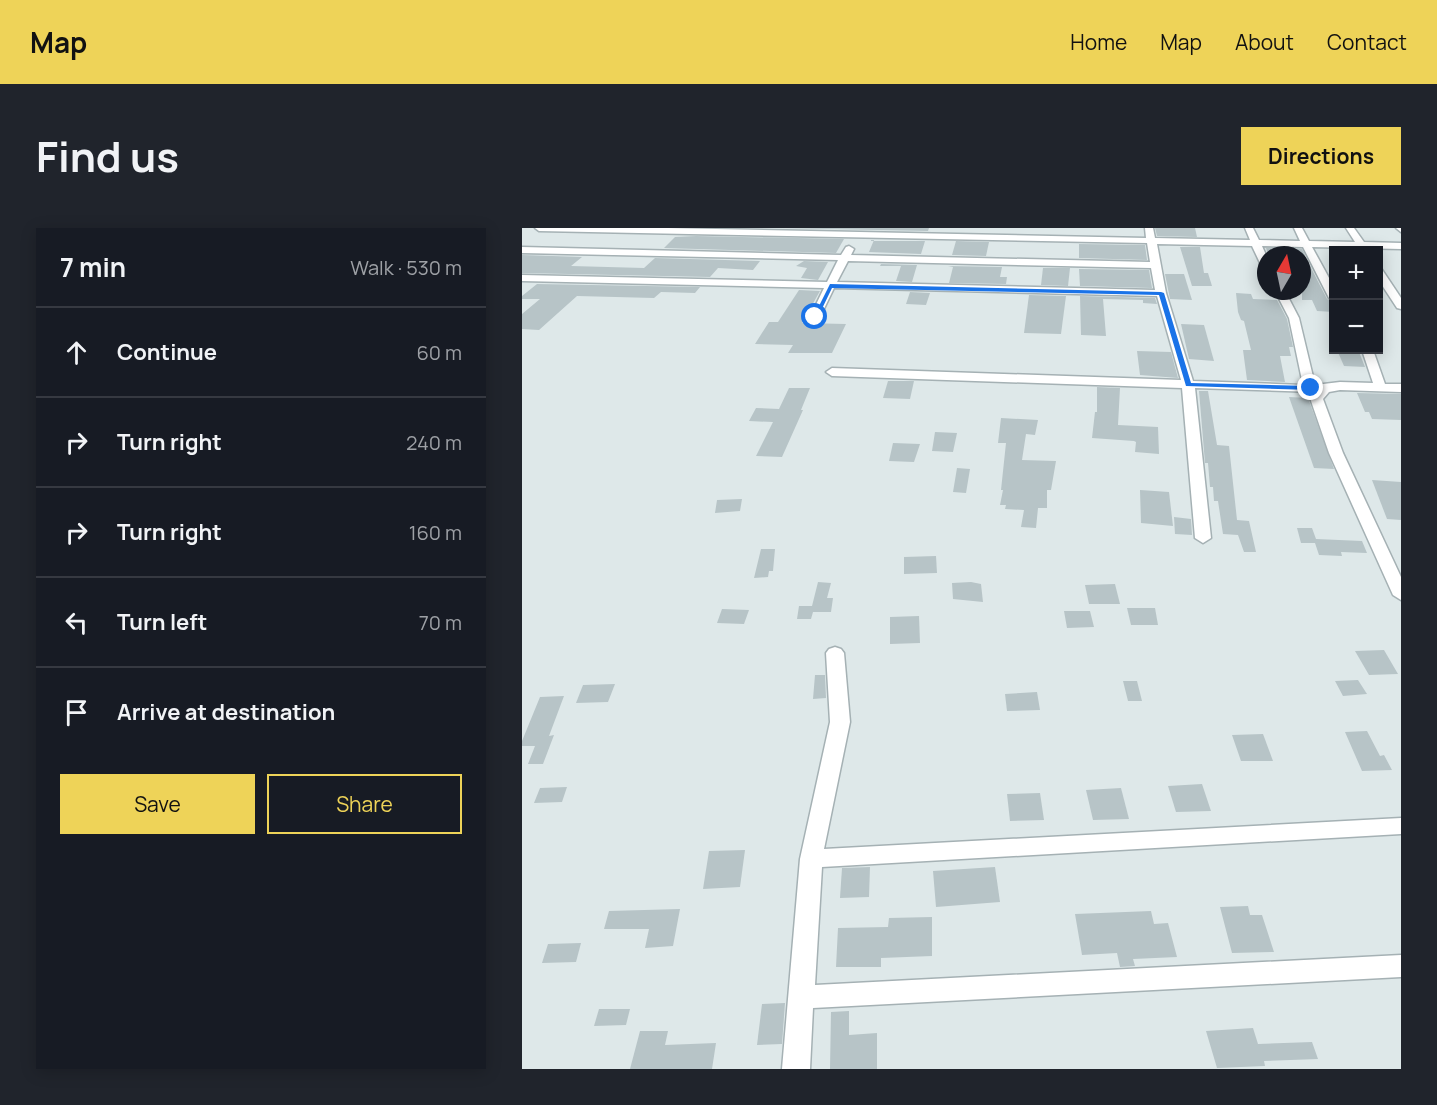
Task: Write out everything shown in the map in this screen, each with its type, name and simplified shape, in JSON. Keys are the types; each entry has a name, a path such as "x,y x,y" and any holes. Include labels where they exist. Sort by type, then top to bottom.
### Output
{"street":[{"path":"539,228 562,237 844,257 1156,265"},
{"path":"1100,228 1101,240"},
{"path":"1149,228 1161,293 1188,385 1203,538"},
{"path":"1201,228 1206,243"},
{"path":"1249,228 1256,244"},
{"path":"1298,228 1329,288"},
{"path":"1350,228 1362,246"},
{"path":"522,250 562,237 720,230 1048,233 1101,240 1362,246"},
{"path":"815,317 858,232"},
{"path":"540,258 562,237"},
{"path":"1383,249 1401,246"},
{"path":"522,273 531,266"},
{"path":"522,288 527,278 1161,293"},
{"path":"1383,278 1401,306"},
{"path":"1285,300 1294,318 1318,388 1316,398 1336,453 1401,596"},
{"path":"1368,354 1380,387"},
{"path":"832,372 1188,385 1401,388"},
{"path":"796,1069 811,859 840,722 835,653"},
{"path":"811,859 1401,826"},
{"path":"801,997 1401,966"}],"building":[{"path":"776,228 929,228 928,231"},
{"path":"1155,228 1195,228 1197,237 1157,236"},
{"path":"675,237 844,239 836,253 664,248"},
{"path":"874,240 925,241 921,254 869,252"},
{"path":"956,241 989,242 986,256 952,255"},
{"path":"1079,244 1145,245 1147,260 1079,258"},
{"path":"1180,247 1200,247 1204,273 1208,273 1212,286 1192,286"},
{"path":"522,255 582,257 571,266 644,268 655,258 760,261 753,270 718,268 710,277 522,273"},
{"path":"804,261 828,262 818,280 801,278 807,268 796,266"},
{"path":"881,264 917,265 912,282 896,281 901,266 880,266"},
{"path":"948,266 1002,267 1000,277 1007,277 1006,284 949,283 953,267"},
{"path":"1043,268 1070,268 1068,286 1041,285"},
{"path":"1311,268 1329,300 1329,312 1317,311 1312,300"},
{"path":"1079,269 1149,270 1152,288 1080,286"},
{"path":"1165,274 1184,274 1192,300 1170,299"},
{"path":"537,284 700,287 695,293 661,292 654,298 577,296 539,330 522,329 522,314 540,299 522,299 522,296"},
{"path":"799,290 820,291 802,323 846,324 832,353 788,353 793,345 755,344 769,322 778,322"},
{"path":"910,292 930,293 926,305 906,304"},
{"path":"1236,293 1251,294 1253,299 1257,300 1277,300 1287,319 1293,347 1289,347 1291,356 1280,356 1285,382 1247,380 1243,350 1251,350 1244,321 1241,320"},
{"path":"1029,295 1066,296 1061,334 1024,333"},
{"path":"1080,296 1155,298 1157,304 1143,303 1143,300 1103,299 1106,336 1081,335"},
{"path":"1181,324 1204,325 1214,361 1189,359"},
{"path":"1137,351 1171,352 1178,378 1140,375"},
{"path":"1339,354 1360,354 1365,367 1344,366"},
{"path":"888,381 914,381 910,399 883,398"},
{"path":"1097,387 1120,388 1118,425 1158,427 1159,454 1135,452 1136,442 1134,441 1092,438 1095,412 1097,412"},
{"path":"789,388 810,388 782,457 756,456 773,422 749,421 756,408 779,409"},
{"path":"1199,391 1208,391 1217,445 1229,446 1237,520 1249,521 1256,552 1244,552 1238,535 1223,534 1218,501 1214,501 1208,463 1205,463"},
{"path":"1357,393 1401,394 1401,420 1372,419 1369,412 1365,412"},
{"path":"1289,397 1308,398 1334,469 1314,468"},
{"path":"1001,418 1038,420 1035,435 1026,434 1022,460 1056,461 1051,490 1047,490 1047,508 1038,508 1036,528 1021,527 1024,510 1005,509 1006,505 1000,505 1006,443 998,443"},
{"path":"935,432 957,433 953,452 932,451"},
{"path":"893,443 920,444 914,462 889,461"},
{"path":"957,468 970,469 966,493 953,492"},
{"path":"1372,480 1401,482 1401,520 1387,519"},
{"path":"1140,490 1169,492 1173,526 1141,523"},
{"path":"742,499 740,511 715,513 717,500"},
{"path":"1174,517 1191,519 1192,535 1175,534"},
{"path":"1297,528 1312,528 1316,539 1362,541 1367,553 1341,552 1342,556 1319,555 1315,543 1301,543"},
{"path":"761,549 775,549 773,571 769,571 768,577 754,578"},
{"path":"936,556 937,573 904,574 904,557"},
{"path":"818,582 831,583 827,598 833,598 831,612 813,612 811,619 797,619 799,606 812,606"},
{"path":"952,583 981,584 983,602 953,599"},
{"path":"1115,584 1120,604 1089,604 1085,585"},
{"path":"1127,608 1155,608 1158,625 1131,625"},
{"path":"722,609 749,610 744,624 717,623"},
{"path":"1064,611 1090,611 1094,627 1067,628"},
{"path":"919,616 920,643 890,644 890,617"},
{"path":"1384,650 1398,674 1369,675 1355,651"},
{"path":"815,675 825,675 826,698 813,699"},
{"path":"1358,680 1367,694 1343,696 1335,681"},
{"path":"1123,681 1137,681 1142,701 1128,701"},
{"path":"615,684 608,702 576,703 583,685"},
{"path":"1037,692 1040,710 1007,711 1005,694"},
{"path":"564,696 549,736 554,735 543,764 528,764 535,746 522,746 522,741 540,697"},
{"path":"1367,731 1380,756 1384,755 1392,770 1362,771 1345,732"},
{"path":"1263,734 1273,761 1241,761 1232,735"},
{"path":"1202,784 1211,811 1176,812 1168,786"},
{"path":"567,787 562,802 534,803 540,788"},
{"path":"1121,788 1129,819 1093,820 1086,790"},
{"path":"1040,793 1044,820 1010,821 1007,794"},
{"path":"745,850 740,887 703,889 709,851"},
{"path":"870,867 869,897 840,898 842,868"},
{"path":"995,867 1000,902 936,907 933,871"},
{"path":"1248,906 1250,915 1262,915 1274,952 1232,953 1220,907"},
{"path":"680,909 673,946 645,948 649,929 604,929 609,911"},
{"path":"1151,911 1154,924 1168,923 1177,957 1133,959 1135,966 1120,967 1117,953 1082,955 1075,914"},
{"path":"932,917 932,956 881,958 881,967 836,967 838,928 888,927 889,918"},
{"path":"581,943 576,962 542,963 548,944"},
{"path":"785,1003 782,1044 757,1045 762,1004"},
{"path":"599,1009 630,1009 626,1025 594,1026"},
{"path":"849,1011 849,1035 877,1033 877,1069 830,1069 831,1012"},
{"path":"1253,1028 1258,1044 1312,1042 1318,1059 1264,1061 1265,1066 1217,1068 1206,1031"},
{"path":"640,1031 668,1031 665,1045 716,1043 712,1069 630,1069"}],"route":[{"path":"815,317 830,286 1161,293 1188,385 1311,388"}]}
